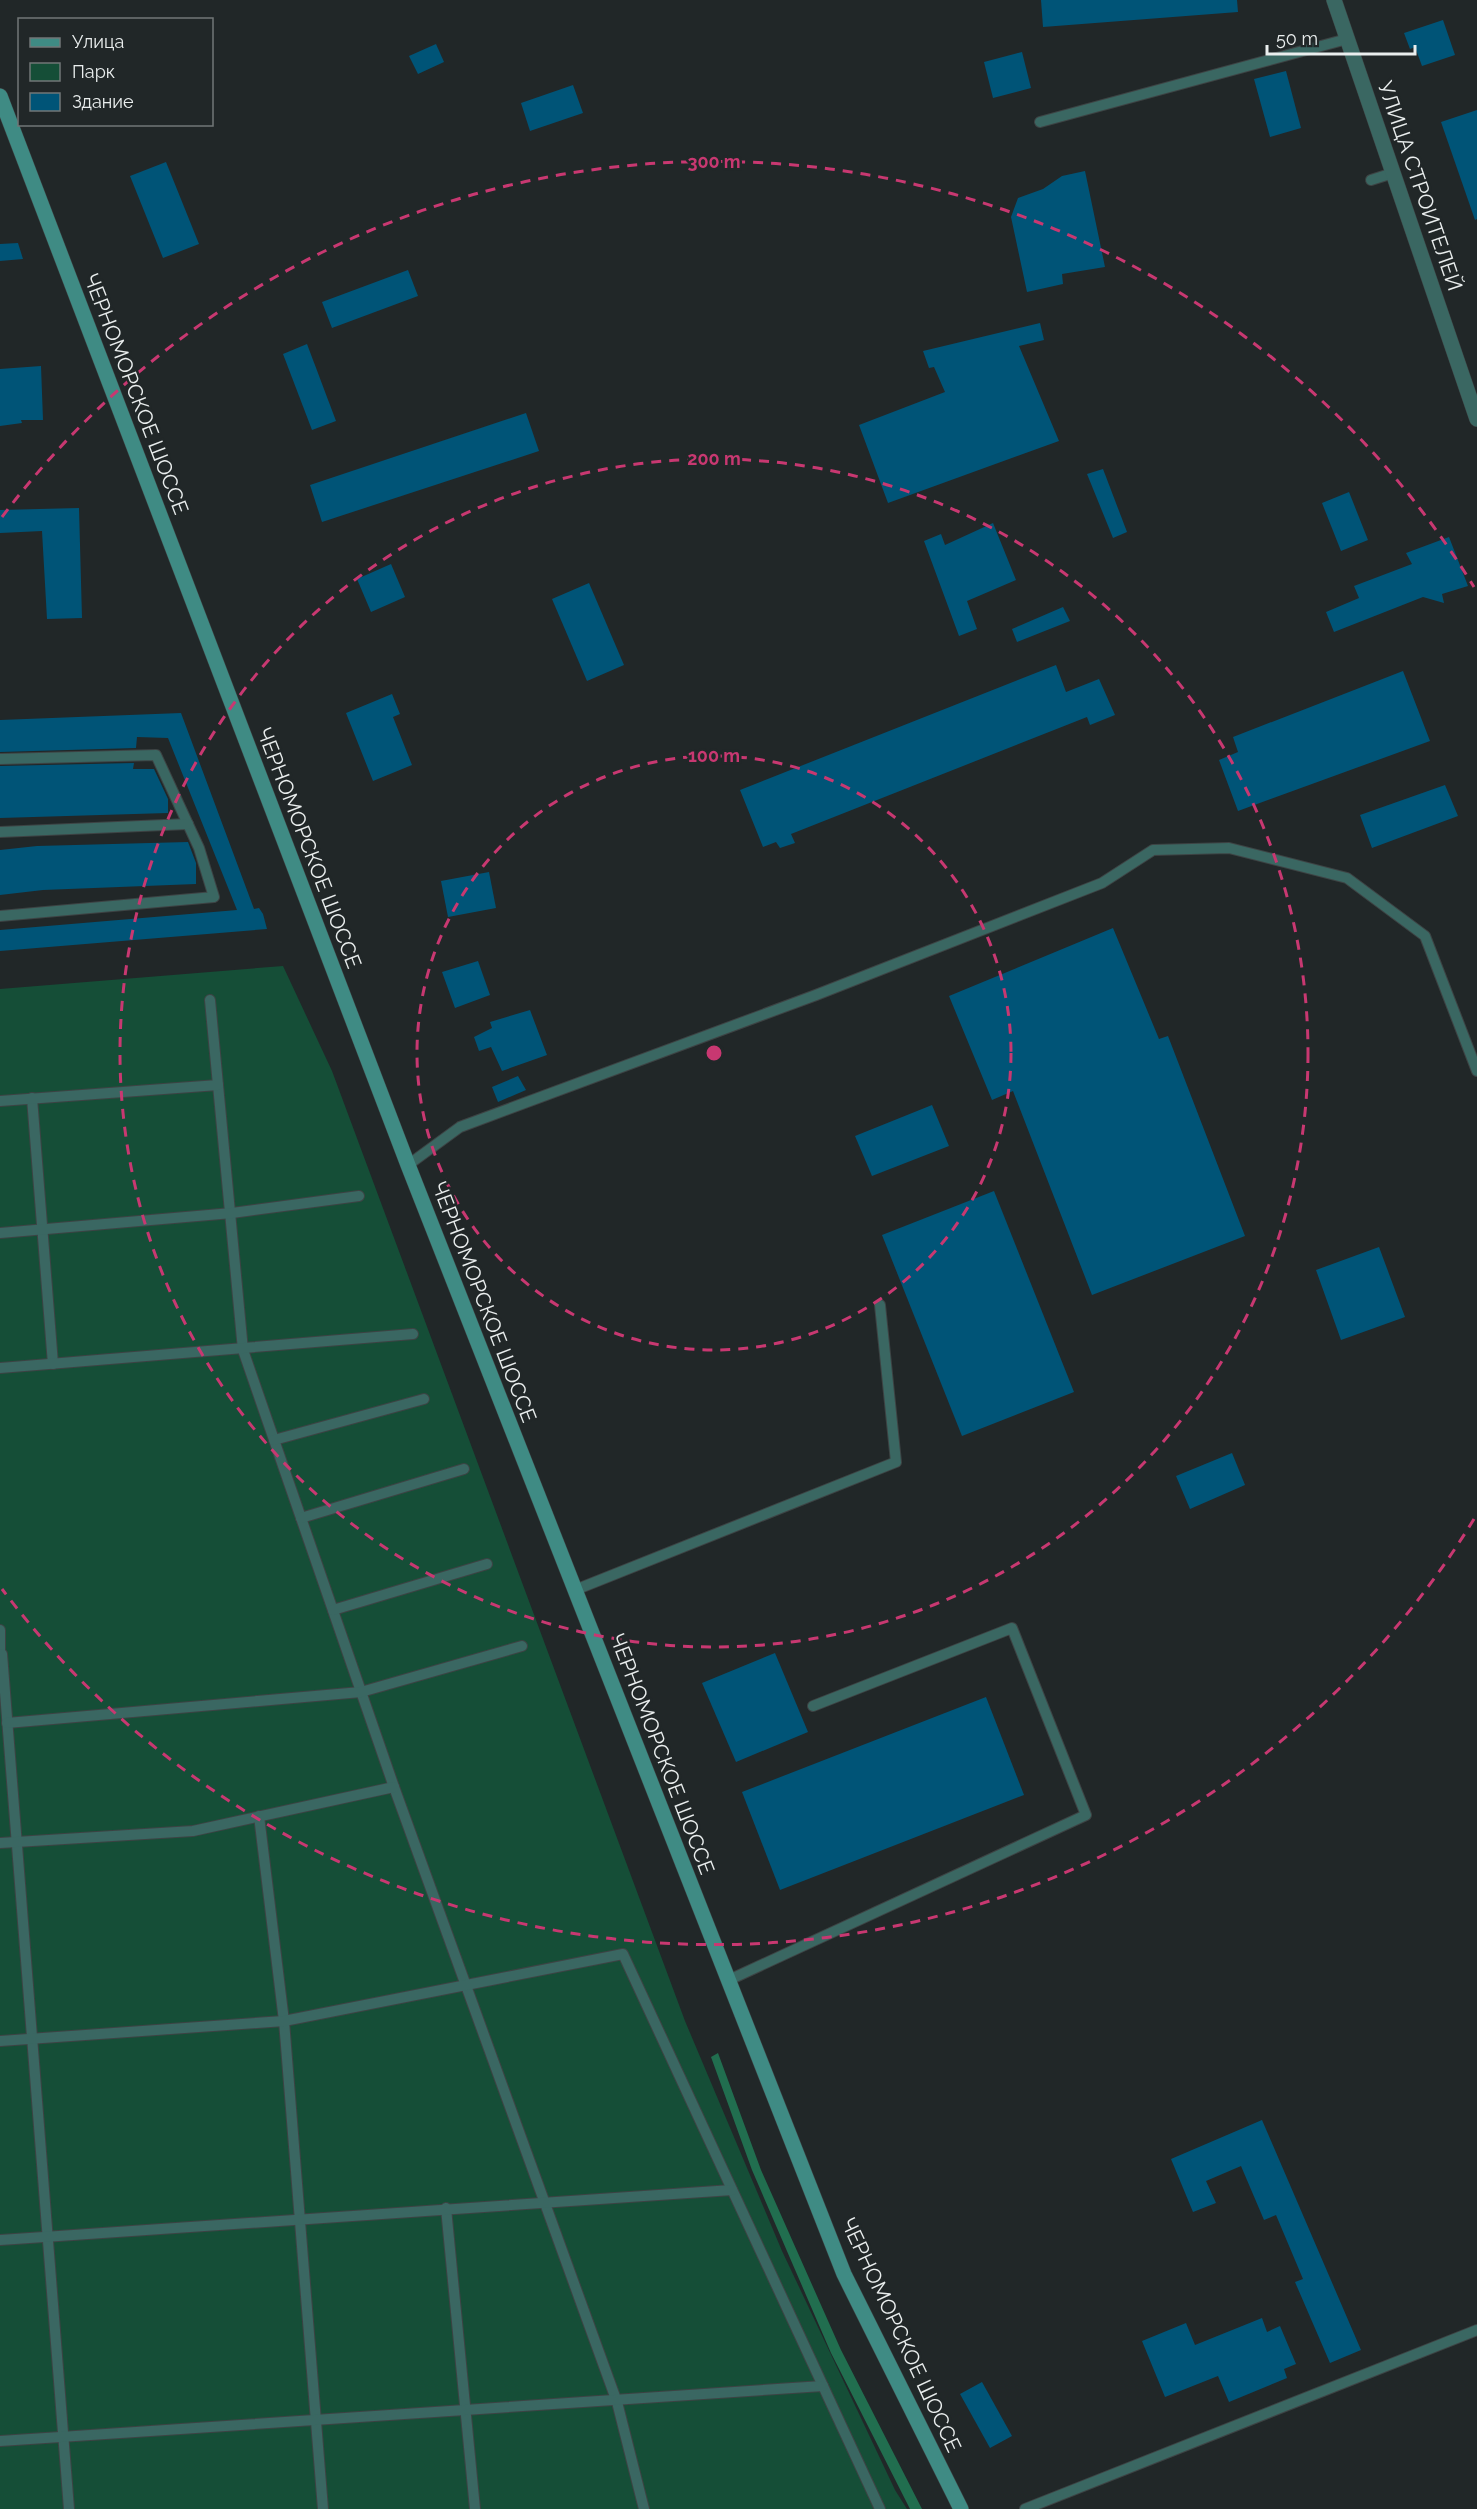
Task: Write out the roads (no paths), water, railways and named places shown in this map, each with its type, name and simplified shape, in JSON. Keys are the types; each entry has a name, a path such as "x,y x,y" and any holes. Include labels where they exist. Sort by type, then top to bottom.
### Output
{"main road":[{"name":"ЧЕРНОМОРСКОЕ ШОССЕ","path":"0,96 408,1165 844,2274 961,2509"}],"street":[{"name":"УЛИЦА СТРОИТЕЛЕЙ","path":"1334,0 1477,419"}],"lane":[{"path":"1040,122 1347,39"},
{"path":"1371,180 1393,173"},
{"path":"0,759 156,755 199,848 214,897 0,916"},
{"path":"0,832 188,824"},
{"path":"408,1165 460,1127 882,969 1102,883 1153,850 1229,848 1347,878 1425,936 1477,1071"},
{"path":"210,1000 232,1213 243,1350 394,1787 616,2402 644,2509"},
{"path":"0,1101 219,1085"},
{"path":"32,1098 53,1364"},
{"path":"0,1233 232,1213 359,1196"},
{"path":"575,1590 896,1462 880,1305"},
{"path":"0,1368 243,1350 413,1334"},
{"path":"274,1440 424,1399"},
{"path":"301,1518 464,1469"},
{"path":"333,1610 487,1564"},
{"path":"729,1980 1086,1815 1012,1628 813,1706"},
{"path":"0,1630 69,2509"},
{"path":"7,1723 361,1692 522,1646"},
{"path":"0,1843 193,1831 394,1787"},
{"path":"259,1816 284,2021 323,2509"},
{"path":"0,2041 284,2021 623,1954 880,2509"},
{"path":"0,2240 732,2190"},
{"path":"446,2208 475,2509"},
{"path":"1025,2509 1477,2330"},
{"path":"0,2441 616,2402 823,2386"}]}
